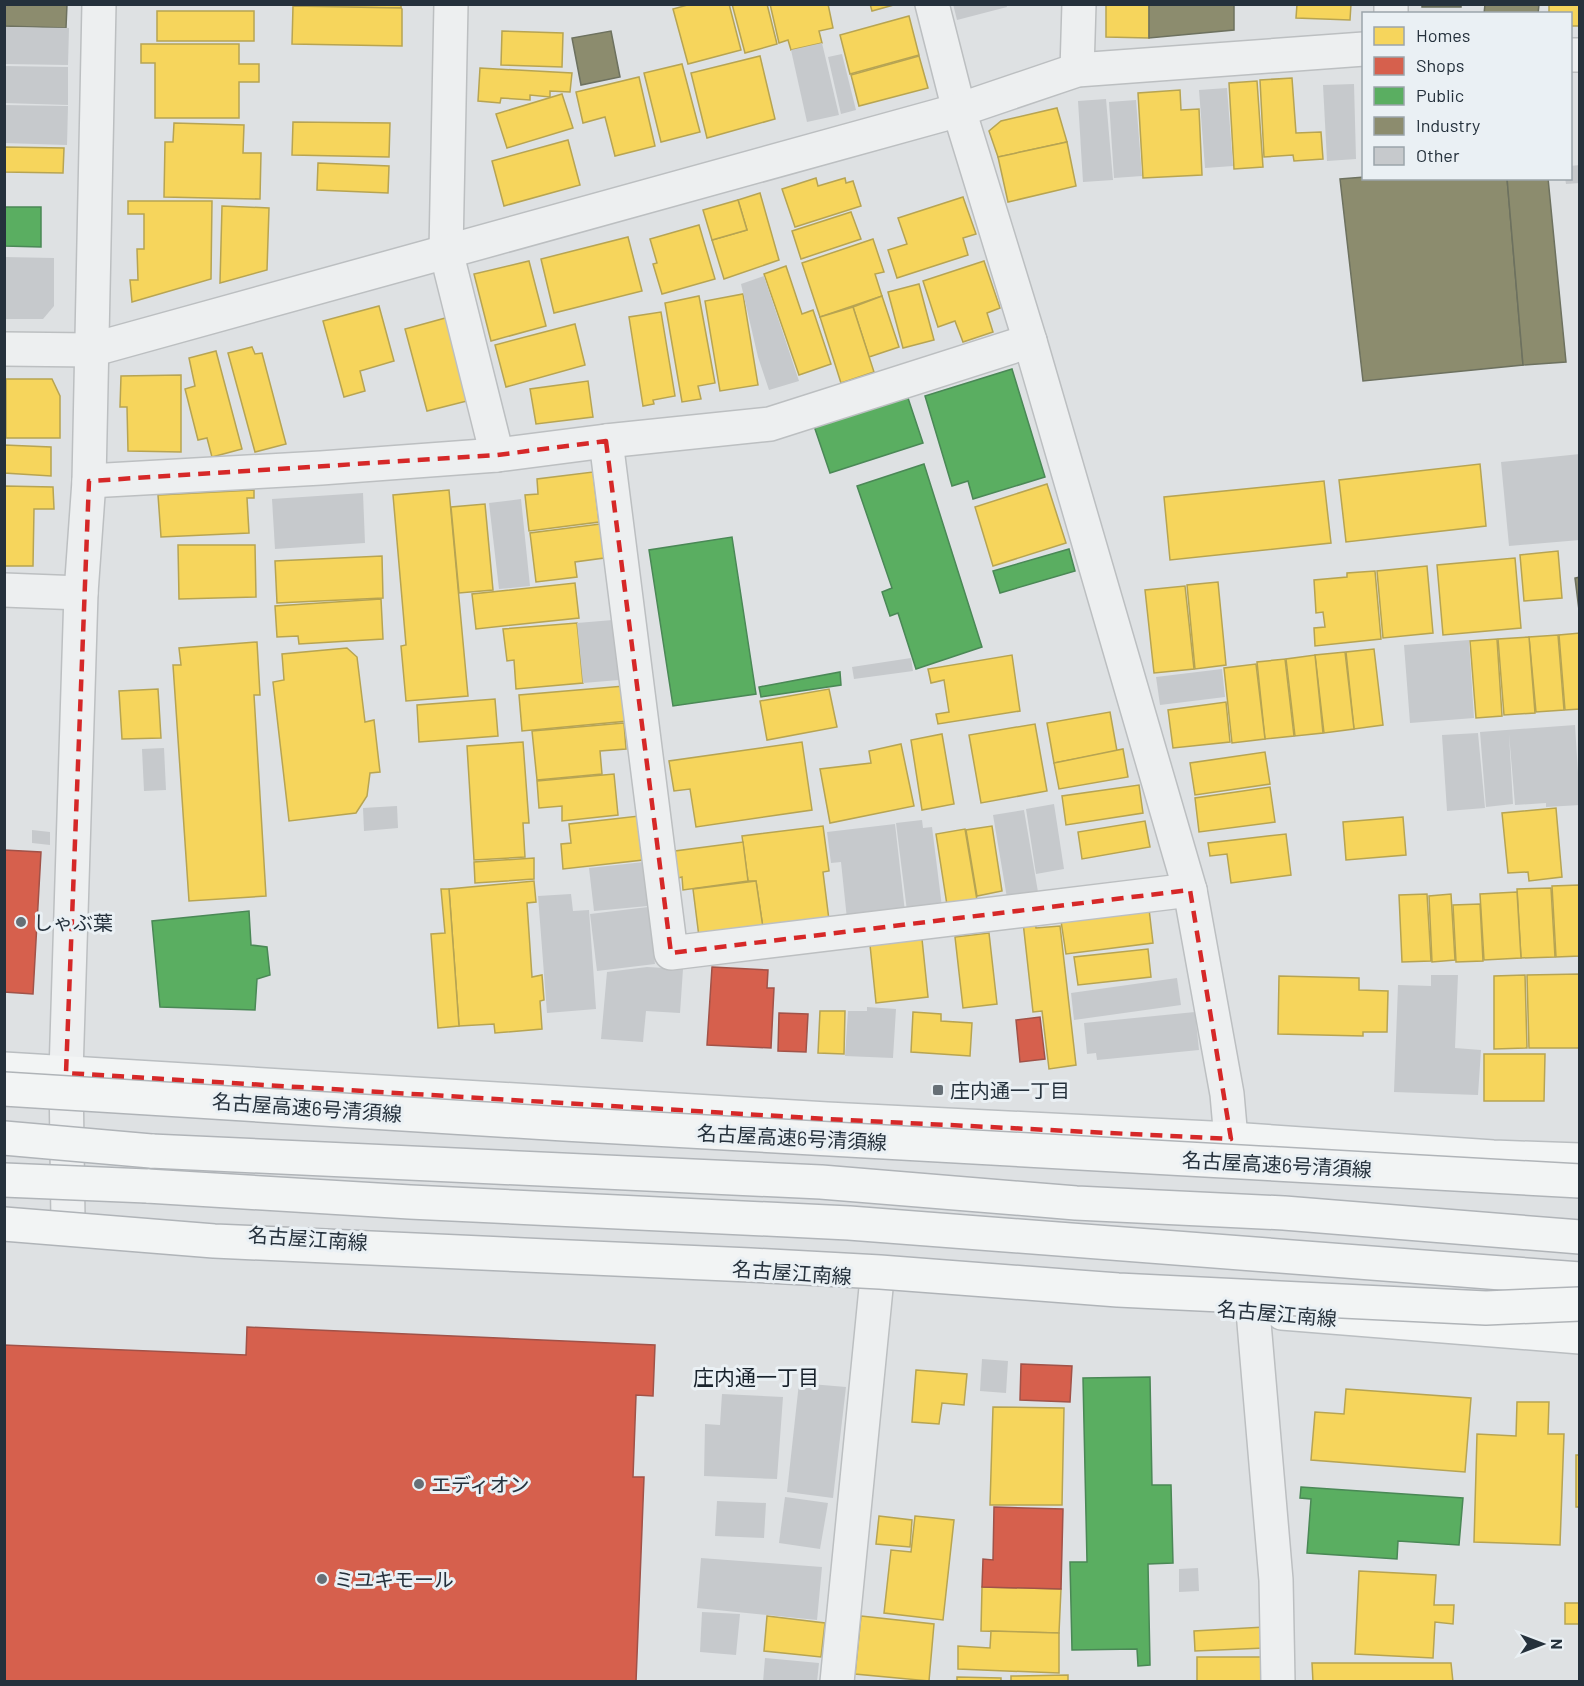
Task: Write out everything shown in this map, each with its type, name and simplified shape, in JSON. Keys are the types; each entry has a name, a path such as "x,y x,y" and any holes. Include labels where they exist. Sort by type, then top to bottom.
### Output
{"main road":[{"path":"4,1069 827,1119 1231,1138 1493,1158 1580,1160"},
{"name":"名古屋高速6号清須線","path":"4,1089 564,1124 1580,1181"},
{"path":"4,1137 151,1151 821,1182 1076,1203 1284,1213 1580,1237"},
{"path":"4,1180 849,1223 1580,1279"},
{"name":"名古屋江南線","path":"4,1219 68,1221 877,1278 1580,1337"},
{"path":"4,1224 214,1241 774,1266 1118,1290 1486,1308 1580,1304"}],"street":[{"path":"68,1221 66,1073 81,593 89,481 99,4"},
{"path":"451,4 446,251 497,455"},
{"path":"932,4 959,110 1030,341 1190,891 1227,1094 1231,1138"},
{"path":"1077,70 1079,4"},
{"path":"4,349 92,350 959,110 1077,70 1362,49"},
{"path":"89,481 497,455 770,424 1030,341"},
{"path":"606,441 671,953 1190,891"},
{"path":"4,590 81,593"},
{"path":"837,1682 877,1278"},
{"path":"1253,1311 1276,1580 1278,1682"}],"highlighted area":[{"path":"606,441 671,953 1190,890 1231,1139 827,1119 66,1073 89,481 497,455"}],"building: Homes":[{"path":"319,4 401,4 401,8 319,7"},
{"path":"691,4 729,4 741,50 688,64 673,9"},
{"path":"732,4 767,4 777,44 745,53"},
{"path":"770,4 828,4 833,28 819,31 822,43 791,50 788,40 779,43"},
{"path":"870,4 894,4 894,5 872,11"},
{"path":"1106,4 1149,4 1149,38 1106,37"},
{"path":"1297,4 1351,4 1350,20 1296,18"},
{"path":"1549,4 1580,4 1580,26 1572,26 1572,12 1549,12"},
{"path":"293,6 401,8 402,46 292,44"},
{"path":"157,11 254,11 254,41 157,41"},
{"path":"909,16 919,55 850,74 840,35"},
{"path":"502,31 563,33 562,67 501,65"},
{"path":"141,44 239,44 239,64 259,64 259,82 239,82 239,118 155,118 155,63 141,63"},
{"path":"760,56 775,119 707,138 691,73"},
{"path":"919,56 928,88 859,106 851,75"},
{"path":"682,64 700,132 661,142 644,73"},
{"path":"480,68 572,73 570,92 550,91 550,97 530,95 530,100 501,98 500,103 478,101"},
{"path":"639,77 655,146 615,156 605,117 583,123 576,92"},
{"path":"1292,78 1296,133 1321,132 1323,159 1294,161 1293,155 1264,157 1260,80"},
{"path":"1257,81 1263,167 1234,169 1229,83"},
{"path":"1180,90 1181,110 1199,109 1202,175 1143,178 1138,93"},
{"path":"562,94 573,128 507,148 496,114"},
{"path":"1057,108 1067,142 998,157 989,131 1001,121"},
{"path":"293,122 390,123 389,157 292,155"},
{"path":"174,123 244,125 243,153 261,153 260,199 164,197 165,142 173,142"},
{"path":"568,140 580,185 504,206 492,161"},
{"path":"1067,142 1076,186 1008,202 998,157"},
{"path":"4,147 64,148 63,173 4,172"},
{"path":"318,163 389,166 388,193 317,190"},
{"path":"816,178 818,186 845,178 846,183 853,181 861,206 795,227 782,189"},
{"path":"760,193 779,260 724,279 712,240 747,230 738,200"},
{"path":"963,197 976,234 963,238 968,255 897,278 888,250 907,244 898,218"},
{"path":"738,200 747,230 712,240 703,210"},
{"path":"128,201 212,201 211,279 132,302 130,280 138,280 137,249 144,249 144,214 128,214"},
{"path":"222,206 269,208 267,270 220,283"},
{"path":"851,212 861,239 801,259 792,231"},
{"path":"699,225 715,279 662,294 653,264 657,263 650,239"},
{"path":"628,237 642,291 554,313 541,259"},
{"path":"873,239 884,272 875,274 882,296 820,317 802,263"},
{"path":"529,261 546,326 491,341 474,274"},
{"path":"984,261 1000,308 987,313 993,332 963,342 955,321 938,327 923,281"},
{"path":"786,266 802,314 813,310 831,364 799,375 764,274"},
{"path":"919,284 934,340 903,348 888,292"},
{"path":"743,294 758,385 720,391 705,301"},
{"path":"699,296 715,383 698,386 701,399 682,402 665,303"},
{"path":"882,296 899,347 869,357 853,307"},
{"path":"379,306 394,361 360,371 365,391 344,397 323,321"},
{"path":"853,307 874,372 841,383 820,317"},
{"path":"661,312 675,396 653,400 654,404 643,406 629,317"},
{"path":"449,317 471,400 427,411 405,329"},
{"path":"575,324 585,365 506,387 495,345"},
{"path":"252,347 255,354 262,353 286,444 255,452 228,353"},
{"path":"216,351 242,449 212,457 207,438 198,440 185,389 195,386 189,358"},
{"path":"181,375 181,452 128,451 127,407 120,407 121,376"},
{"path":"6,379 52,379 60,396 60,438 6,438"},
{"path":"588,381 593,417 536,424 530,389"},
{"path":"4,445 51,447 51,476 4,473"},
{"path":"1480,464 1486,526 1346,542 1339,480"},
{"path":"593,472 599,522 529,531 525,495 538,494 537,479"},
{"path":"1324,481 1331,543 1170,560 1164,497"},
{"path":"1047,484 1066,543 993,566 975,507"},
{"path":"4,486 53,487 54,509 34,509 33,566 4,566"},
{"path":"254,490 254,498 247,498 249,533 161,537 158,495"},
{"path":"449,490 468,696 406,701 401,646 406,645 393,495"},
{"path":"485,504 493,590 459,593 451,507"},
{"path":"600,524 604,558 575,562 577,577 536,582 530,533"},
{"path":"178,545 255,545 256,597 179,599"},
{"path":"1558,551 1562,598 1524,601 1520,555"},
{"path":"382,556 383,598 277,603 275,561"},
{"path":"1515,558 1521,628 1443,635 1437,565"},
{"path":"1427,566 1433,633 1383,638 1377,571"},
{"path":"1375,571 1381,639 1315,646 1314,628 1325,627 1323,612 1316,613 1314,580 1347,577 1347,573"},
{"path":"1218,582 1226,665 1195,669 1187,585"},
{"path":"575,583 579,618 476,629 472,594"},
{"path":"1185,586 1194,669 1154,673 1145,590"},
{"path":"381,599 383,639 299,644 298,636 277,637 275,606"},
{"path":"577,623 583,683 516,689 514,660 507,661 503,629"},
{"path":"1580,633 1580,709 1565,710 1559,635"},
{"path":"1558,635 1564,710 1536,712 1529,637"},
{"path":"1529,637 1535,713 1504,715 1498,639"},
{"path":"1497,639 1502,716 1476,718 1470,641"},
{"path":"257,642 260,695 254,695 266,896 189,901 173,665 181,665 179,648"},
{"path":"347,648 357,657 365,722 374,720 380,772 370,773 367,796 356,813 289,821 273,682 284,680 282,654"},
{"path":"1374,649 1383,725 1354,729 1346,652"},
{"path":"1345,652 1354,729 1324,733 1315,655"},
{"path":"1012,655 1020,711 938,724 936,714 949,712 944,680 931,683 928,669"},
{"path":"1315,655 1323,733 1295,736 1286,659"},
{"path":"1285,659 1294,736 1265,739 1257,662"},
{"path":"1256,664 1265,739 1232,743 1224,668"},
{"path":"624,686 628,721 522,731 519,695"},
{"path":"158,689 161,738 122,739 119,691"},
{"path":"829,689 837,727 767,740 760,701"},
{"path":"495,699 498,736 419,742 417,705"},
{"path":"1226,702 1230,742 1173,748 1168,710"},
{"path":"1110,712 1117,751 1054,763 1047,723"},
{"path":"624,723 626,749 600,751 602,774 537,780 532,731"},
{"path":"1035,724 1047,791 981,803 969,735"},
{"path":"942,734 954,804 922,810 911,740"},
{"path":"523,742 529,823 523,823 525,857 474,860 467,746"},
{"path":"802,742 812,810 696,827 690,789 674,791 669,761"},
{"path":"901,744 914,806 830,823 820,769 871,763 869,751"},
{"path":"1123,749 1128,777 1059,789 1054,763"},
{"path":"1265,752 1270,784 1195,795 1190,763"},
{"path":"614,774 618,815 562,821 562,806 539,808 537,781"},
{"path":"1139,785 1143,813 1066,825 1062,796"},
{"path":"1270,787 1275,822 1199,832 1195,798"},
{"path":"1556,808 1562,877 1529,881 1528,872 1508,873 1502,813"},
{"path":"639,816 643,860 563,869 561,844 571,843 569,824"},
{"path":"1403,817 1406,855 1346,860 1343,822"},
{"path":"1145,821 1150,847 1082,859 1078,832"},
{"path":"823,826 829,871 823,872 829,920 763,928 756,881 748,881 742,836"},
{"path":"992,826 1002,891 977,896 966,830"},
{"path":"965,829 977,900 947,905 936,834"},
{"path":"1286,834 1291,875 1231,883 1227,854 1210,856 1208,843"},
{"path":"743,842 748,881 683,890 682,877 678,878 675,851"},
{"path":"534,858 534,879 475,883 474,862"},
{"path":"534,881 536,902 527,903 532,977 542,975 544,1000 540,1001 542,1029 495,1033 494,1024 459,1026 449,889"},
{"path":"756,881 763,928 699,937 693,889"},
{"path":"1579,885 1580,956 1556,957 1552,886"},
{"path":"1551,888 1555,957 1521,958 1517,889"},
{"path":"441,889 449,889 459,1026 438,1028 431,934 445,933"},
{"path":"1517,892 1521,958 1484,960 1480,894"},
{"path":"1427,894 1431,961 1402,962 1399,895"},
{"path":"1451,894 1455,960 1432,962 1429,896"},
{"path":"1480,904 1483,961 1456,962 1453,905"},
{"path":"1149,909 1153,943 1066,954 1061,921"},
{"path":"1035,921 1036,928 1060,926 1076,1065 1049,1069 1042,1011 1033,1012 1023,922"},
{"path":"989,933 997,1004 963,1008 955,937"},
{"path":"922,939 928,997 876,1003 870,945"},
{"path":"1148,949 1151,977 1078,985 1074,957"},
{"path":"1580,974 1580,1048 1529,1048 1527,975"},
{"path":"1525,975 1527,1048 1494,1049 1494,976"},
{"path":"1279,976 1359,978 1359,990 1388,991 1387,1032 1363,1032 1363,1036 1278,1034"},
{"path":"820,1011 845,1011 844,1054 818,1053"},
{"path":"913,1012 941,1014 941,1021 972,1023 970,1056 911,1052"},
{"path":"1484,1054 1545,1054 1544,1101 1484,1101"},
{"path":"916,1370 967,1374 964,1405 942,1403 939,1424 912,1422"},
{"path":"1346,1389 1471,1398 1465,1472 1311,1460 1315,1412 1344,1414"},
{"path":"1517,1402 1549,1402 1548,1434 1564,1434 1560,1545 1474,1542 1477,1434 1516,1436"},
{"path":"993,1407 1064,1408 1062,1505 990,1505"},
{"path":"1576,1455 1580,1455 1580,1507 1576,1507"},
{"path":"879,1516 912,1520 910,1547 876,1544"},
{"path":"915,1516 954,1520 943,1620 884,1613 891,1550 911,1552"},
{"path":"1359,1571 1436,1575 1434,1605 1454,1605 1453,1624 1435,1622 1433,1658 1355,1654"},
{"path":"982,1587 1061,1589 1059,1633 981,1631"},
{"path":"1565,1603 1580,1603 1580,1624 1565,1624"},
{"path":"767,1616 825,1623 821,1657 764,1651"},
{"path":"861,1616 934,1624 929,1681 855,1674"},
{"path":"1264,1627 1265,1648 1195,1651 1194,1631"},
{"path":"991,1631 1059,1633 1059,1673 958,1669 958,1646 990,1648"},
{"path":"1197,1657 1262,1657 1262,1682 1197,1682"},
{"path":"1312,1663 1451,1663 1453,1682 1313,1682"},
{"path":"1068,1675 1068,1682 1011,1682 1011,1676"},
{"path":"957,1677 1001,1678 1001,1682 957,1682"}],"building: Shops":[{"name":"しゃぶ葉","path":"4,850 41,852 33,994 4,992"},
{"path":"712,967 768,970 767,988 774,988 771,1048 707,1045"},
{"path":"779,1013 808,1014 806,1052 778,1051"},
{"path":"1040,1017 1045,1059 1020,1062 1016,1020"},
{"name":"ミユキモール","path":"247,1327 655,1345 653,1396 636,1395 633,1477 644,1477 636,1682 4,1682 4,1345 246,1355"},
{"path":"1021,1364 1072,1366 1070,1402 1020,1400"},
{"path":"994,1507 1063,1509 1061,1589 982,1587 983,1559 993,1560"}],"building: Public":[{"path":"4,207 41,207 41,247 4,246"},
{"path":"1012,369 1045,477 973,499 968,481 952,486 925,396"},
{"path":"907,395 923,443 830,473 814,426"},
{"path":"924,464 982,647 916,669 898,613 890,616 882,592 892,588 857,486"},
{"path":"732,537 756,694 673,706 649,550"},
{"path":"1069,549 1075,571 1000,593 993,571"},
{"path":"840,672 841,685 761,697 759,687"},
{"path":"249,911 251,945 267,947 270,975 257,979 255,1010 160,1007 152,921"},
{"path":"1150,1377 1152,1485 1171,1485 1173,1563 1148,1564 1150,1665 1138,1666 1137,1649 1072,1650 1070,1562 1087,1562 1083,1378"},
{"path":"1301,1487 1463,1498 1459,1545 1398,1541 1397,1559 1307,1553 1311,1499 1300,1498"}],"building: Industry":[{"path":"4,4 67,4 66,28 4,26"},
{"path":"1149,4 1234,4 1234,30 1149,38"},
{"path":"1422,4 1461,4 1461,7 1422,7"},
{"path":"1485,4 1539,4 1538,12 1484,12"},
{"path":"611,31 620,77 581,85 572,38"},
{"path":"1362,177 1362,180 1507,180 1523,365 1363,381 1340,179"},
{"path":"1507,180 1548,180 1566,362 1523,365"},
{"path":"1580,577 1580,610 1579,610 1575,578"}],"building: Other":[{"path":"953,4 1006,4 1007,7 957,20"},
{"path":"4,27 69,28 68,65 4,64"},
{"path":"822,43 839,115 807,122 791,50"},
{"path":"842,54 856,110 841,114 828,57"},
{"path":"4,66 68,67 68,105 4,103"},
{"path":"1354,84 1356,159 1327,161 1323,85"},
{"path":"1227,88 1233,166 1205,168 1199,90"},
{"path":"1106,99 1113,180 1083,182 1078,101"},
{"path":"1136,100 1142,176 1114,178 1109,102"},
{"path":"4,105 68,106 67,145 4,143"},
{"path":"1580,165 1580,183 1566,184 1565,180 1572,180 1572,166"},
{"path":"4,257 54,258 54,306 43,319 4,319"},
{"path":"764,276 799,381 769,390 758,357 741,284"},
{"path":"1580,454 1580,540 1509,546 1501,462"},
{"path":"363,493 365,543 275,549 272,499"},
{"path":"521,499 530,586 499,589 489,503"},
{"path":"613,620 619,680 583,683 577,623"},
{"path":"1469,640 1474,718 1410,723 1404,645"},
{"path":"911,658 913,671 854,679 852,667"},
{"path":"1222,669 1225,697 1160,705 1156,677"},
{"path":"1575,725 1580,805 1546,807 1546,803 1515,805 1509,734 1513,804 1486,807 1480,732"},
{"path":"1478,733 1485,808 1447,811 1442,735"},
{"path":"164,748 166,790 144,791 142,749"},
{"path":"1054,804 1064,869 1036,874 1026,809"},
{"path":"397,806 398,828 364,831 363,808"},
{"path":"1024,810 1038,892 1007,898 993,815"},
{"path":"922,820 923,828 932,827 942,907 907,911 896,823"},
{"path":"895,824 905,912 847,919 841,862 831,863 827,832"},
{"path":"32,830 50,832 50,845 32,843"},
{"path":"644,862 648,906 594,911 589,868"},
{"path":"571,894 573,911 589,910 596,1009 547,1013 538,896"},
{"path":"648,907 655,964 597,971 590,914"},
{"path":"647,967 683,969 680,1013 646,1011 643,1042 601,1039 607,972"},
{"path":"1431,975 1458,975 1455,1048 1481,1050 1478,1095 1394,1092 1398,985 1431,986"},
{"path":"1177,978 1181,1005 1074,1020 1071,993"},
{"path":"867,1007 896,1009 893,1058 845,1056 848,1011 867,1011"},
{"path":"1195,1012 1199,1050 1097,1060 1096,1053 1087,1054 1084,1023"},
{"path":"982,1359 1008,1361 1006,1393 980,1391"},
{"path":"799,1383 846,1387 833,1498 787,1492"},
{"path":"722,1394 783,1397 777,1479 704,1476 705,1424 720,1425"},
{"path":"785,1497 828,1503 820,1549 779,1543"},
{"path":"717,1501 766,1503 764,1538 715,1536"},
{"path":"701,1558 822,1567 817,1620 697,1608"},
{"path":"1198,1568 1199,1591 1179,1592 1179,1569"},
{"path":"702,1612 740,1614 736,1655 700,1652"},
{"path":"765,1658 819,1663 817,1682 763,1682"}],"place":[{"name":"しゃぶ葉","path":"21,922"},
{"name":"庄内通一丁目","path":"938,1090"},
{"name":"エディオン","path":"419,1484"},
{"name":"ミユキモール","path":"322,1579"}],"district":[{"name":"庄内通一丁目","path":"756,1376"}]}
